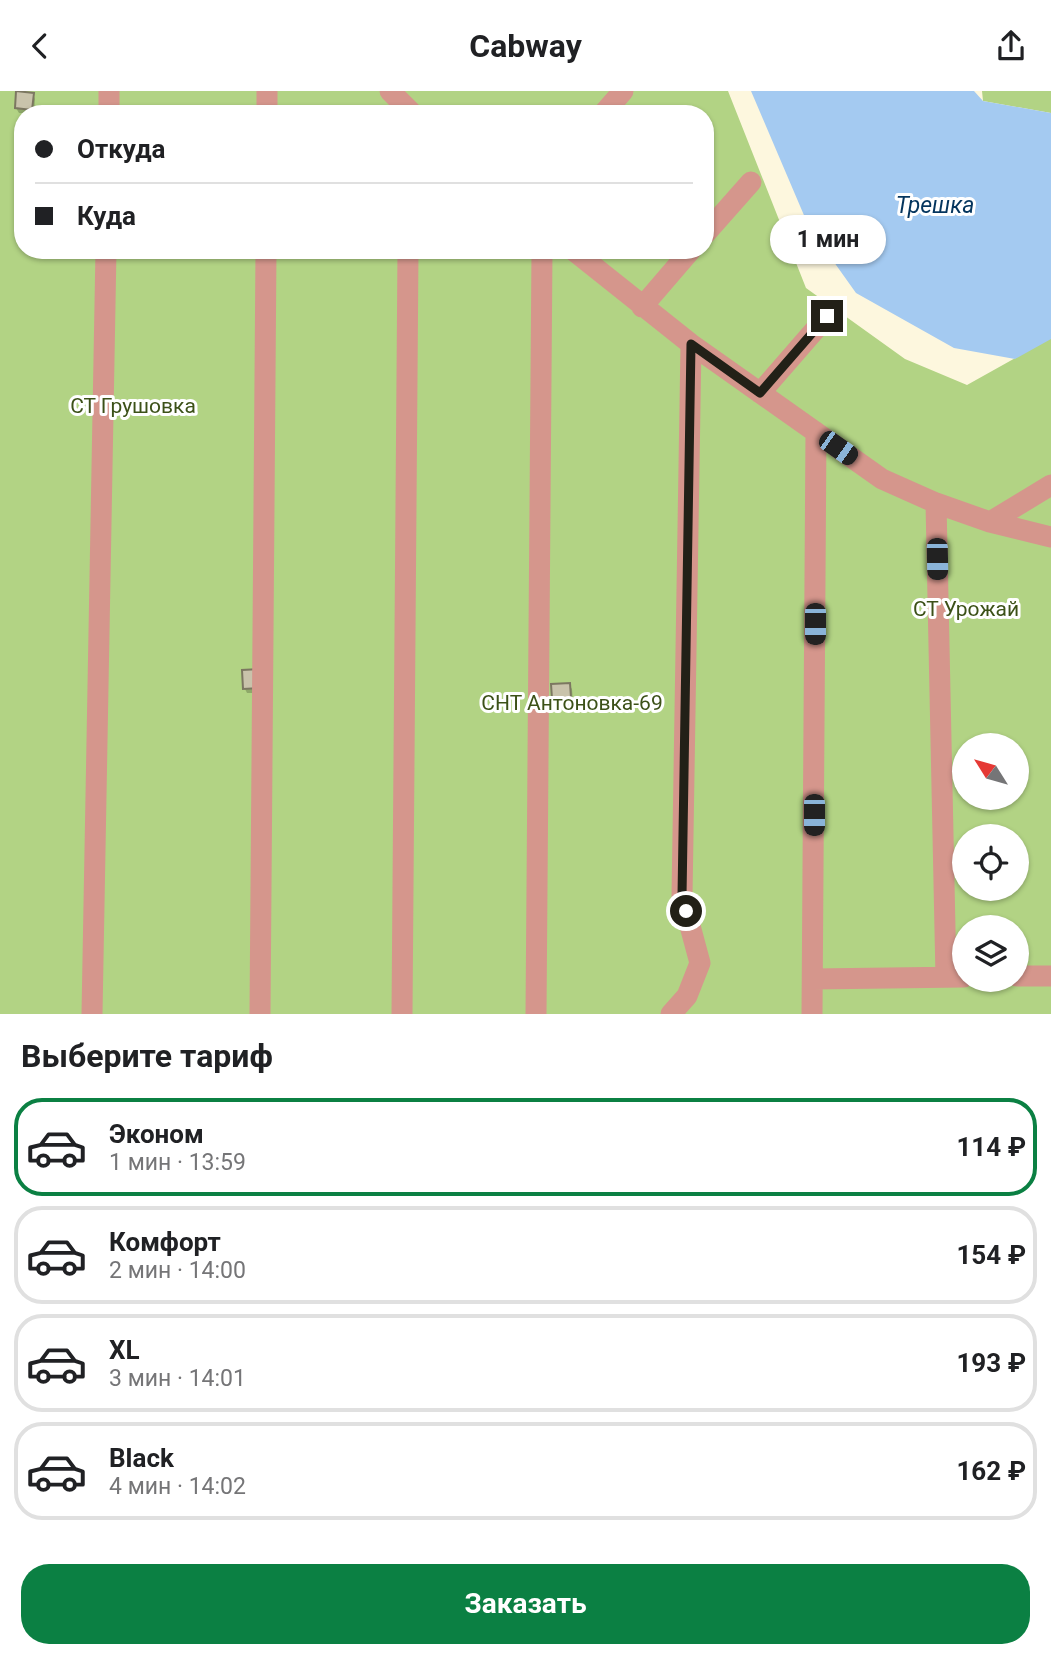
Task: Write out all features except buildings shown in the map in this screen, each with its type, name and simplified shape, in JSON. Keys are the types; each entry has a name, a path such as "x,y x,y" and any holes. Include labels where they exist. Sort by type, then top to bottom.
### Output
{"street":[{"path":"390,91 404,105"},
{"path":"611,105 623,91"},
{"path":"714,224 751,182"},
{"path":"92,1014 106,259"},
{"path":"260,1014 266,259"},
{"path":"402,1014 408,259"},
{"path":"537,1014 542,259"},
{"path":"584,259 691,344 882,479 936,503 990,522 1051,537"},
{"path":"642,307 683,259"},
{"path":"760,393 827,316"},
{"path":"671,1014 687,996 699,963 682,896 691,344"},
{"path":"812,1014 817,432"},
{"path":"990,522 1051,485"},
{"path":"936,503 953,915"},
{"path":"1029,976 1051,976"},
{"path":"813,979 952,977"}],"green space":[{"name":"СНТ Антоновка-69","path":"0,91 728,91 806,288 905,359 967,385 1051,338 1051,1014 0,1014"},
{"path":"982,91 1051,91 1051,113 983,101"}],"water":[{"name":"Трешка","path":"751,91 974,91 983,101 1051,113 1051,339 1015,359 954,348 856,293 809,227"}],"route":[{"path":"686,911 682,896 691,344 760,393 827,316"}],"park label":[{"name":"СТ Грушовка","path":"133,406"},
{"name":"СТ Урожай","path":"966,609"}]}
